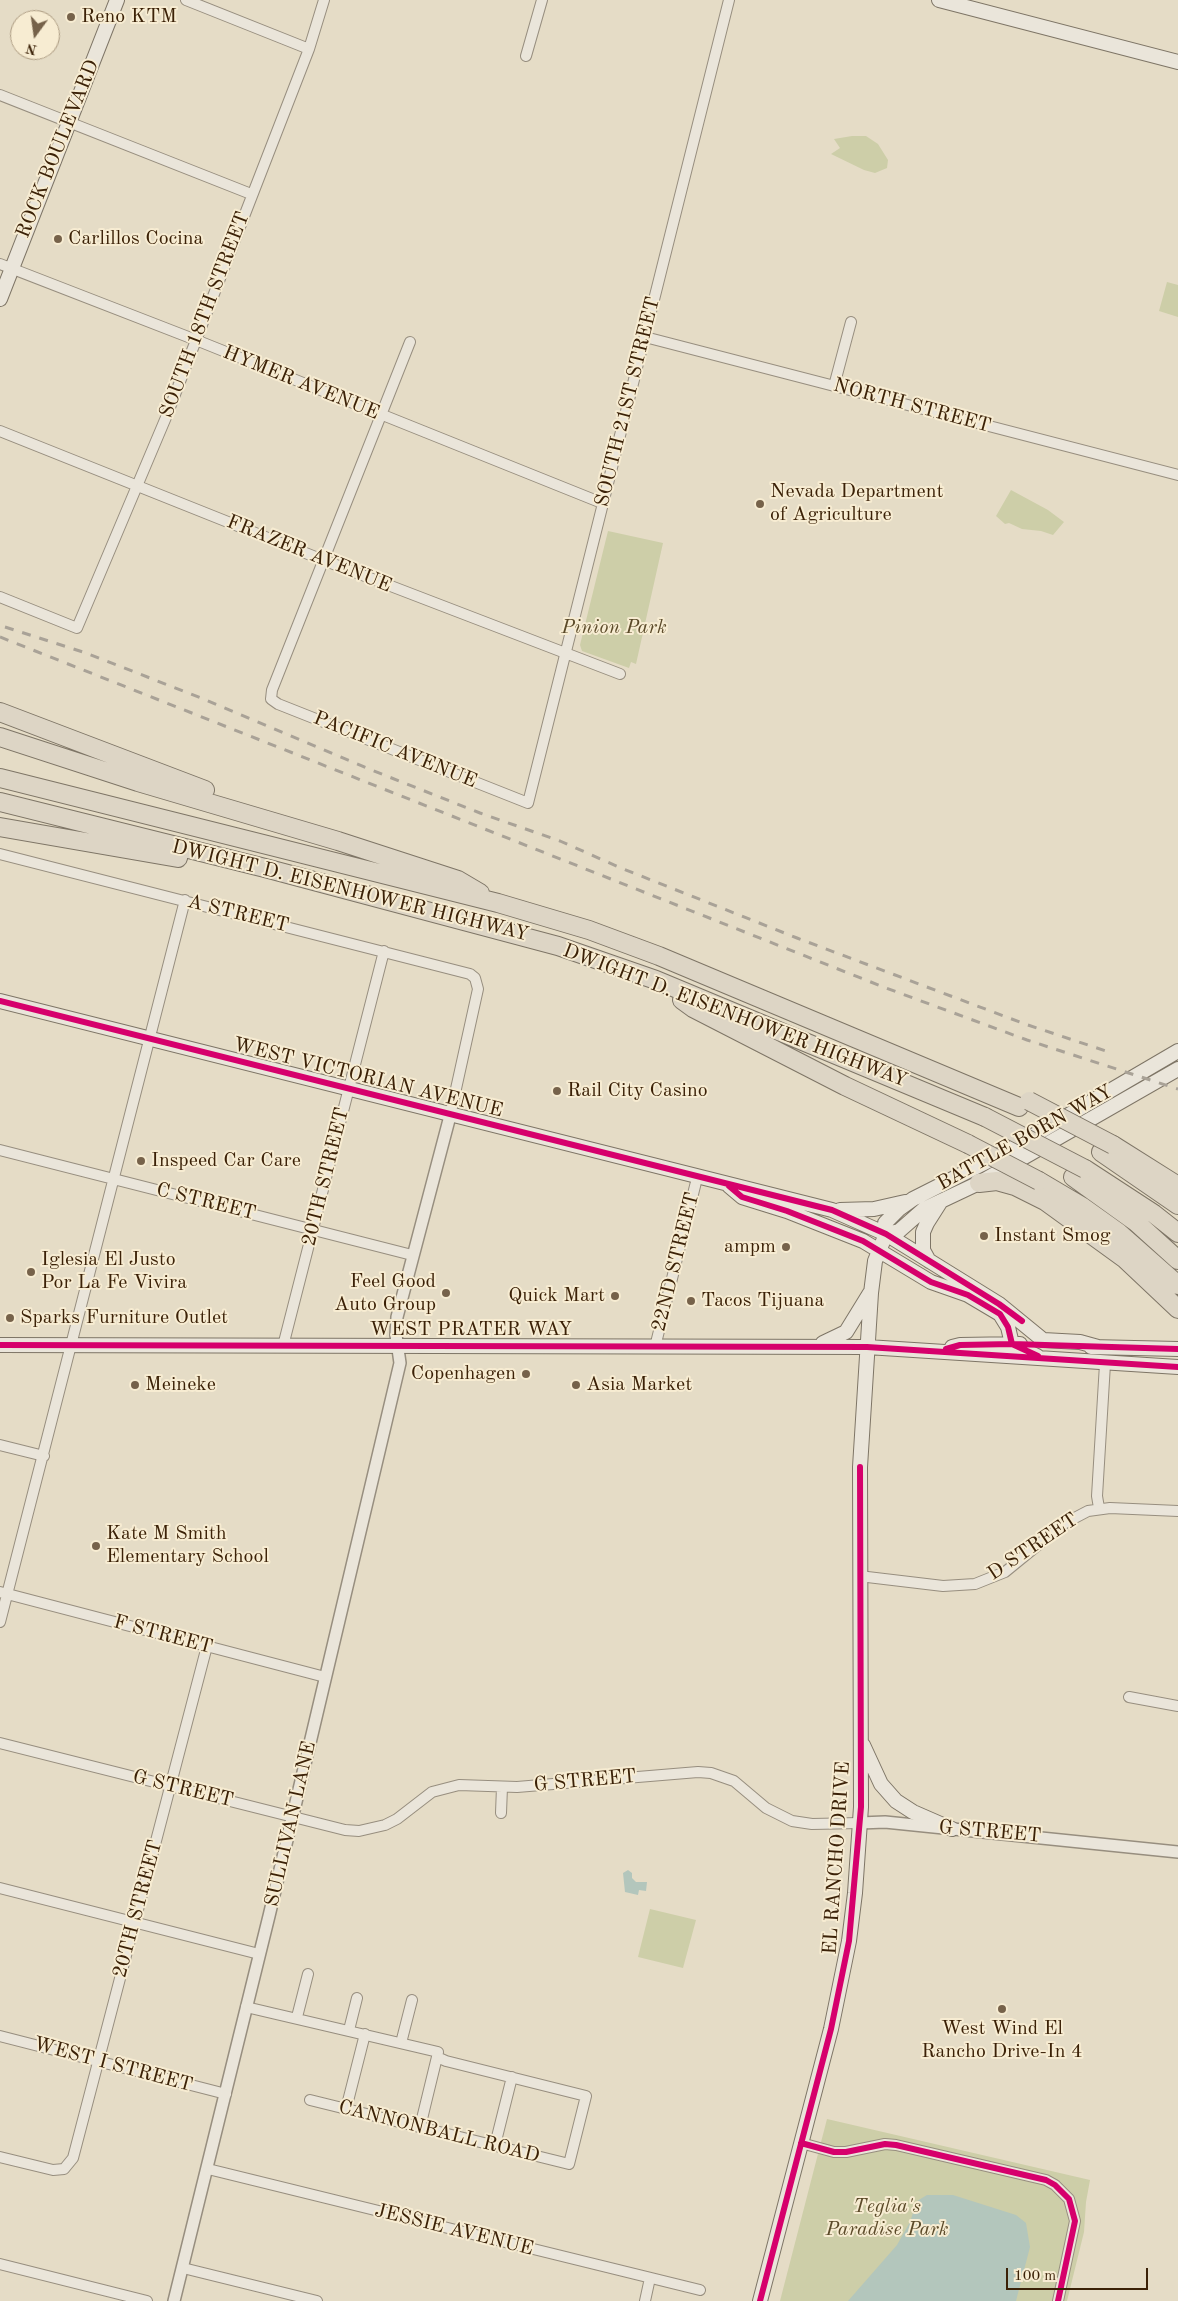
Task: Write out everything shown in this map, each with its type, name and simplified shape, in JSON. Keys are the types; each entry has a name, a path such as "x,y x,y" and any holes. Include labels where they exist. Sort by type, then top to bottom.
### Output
{"highway":[{"path":"0,712 147,770 242,804 264,818"},
{"path":"0,737 105,772 264,818 458,880 498,903"},
{"name":"DWIGHT D. EISENHOWER HIGHWAY","path":"0,778 498,903 589,930 659,956 926,1066 1024,1104 1107,1149 1178,1205"},
{"name":"DWIGHT D. EISENHOWER HIGHWAY","path":"0,802 518,934 656,980 985,1117 1031,1140 1079,1173 1154,1214 1178,1233"},
{"path":"0,827 146,852 203,864 265,868"},
{"path":"656,980 702,1012 845,1086 968,1144 1039,1181 1083,1207 1118,1232 1178,1285"},
{"path":"1107,1149 1178,1186"},
{"path":"1079,1173 1178,1260"},
{"path":"979,1183 997,1181 1015,1186 1045,1201 1125,1260 1178,1309"}],"main road":[{"name":"ROCK BOULEVARD","path":"0,299 6,266 69,123 117,0"},
{"path":"939,0 1178,62"},
{"name":"WEST VICTORIAN AVENUE","path":"0,1002 697,1178 729,1186 744,1187 832,1210 882,1241 931,1282 968,1295 1000,1314 1008,1327 1012,1344"},
{"name":"BATTLE BORN WAY","path":"882,1241 885,1223 899,1209 913,1199 1002,1154 1178,1051"},
{"name":"BATTLE BORN WAY","path":"882,1241 900,1231 924,1209 979,1183 1178,1069"},
{"name":"WEST VICTORIAN AVENUE","path":"729,1186 742,1197 882,1241 929,1261 999,1304 1043,1340 1080,1342 1098,1348"},
{"path":"832,1210 874,1209 913,1199"},
{"path":"929,1261 923,1250 923,1232 926,1223 941,1201"},
{"name":"EL RANCHO DRIVE","path":"760,2301 841,1987 852,1912 860,1822 860,1467 874,1261 882,1241"},
{"path":"815,1346 846,1332 871,1293"},
{"path":"1012,1344 1045,1360"},
{"name":"WEST PRATER WAY","path":"941,1351 960,1345 1012,1344 1178,1349"},
{"name":"WEST PRATER WAY","path":"0,1345 815,1346 941,1351 1045,1360 1178,1367"},
{"path":"861,1742 881,1784 890,1796 906,1808 952,1829"}],"street":[{"path":"186,0 308,49"},
{"name":"SOUTH 18TH STREET","path":"0,597 77,628 138,485 196,340 308,49 324,0"},
{"path":"526,56 542,0"},
{"name":"SOUTH 21ST STREET","path":"528,803 729,0"},
{"path":"0,95 251,194"},
{"name":"HYMER AVENUE","path":"6,266 602,503"},
{"path":"834,386 851,322"},
{"name":"NORTH STREET","path":"645,337 1178,475"},
{"path":"324,560 410,342"},
{"name":"FRAZER AVENUE","path":"0,431 566,655 620,674"},
{"name":"PACIFIC AVENUE","path":"324,560 272,690 271,699 278,704 528,803"},
{"name":"A STREET","path":"0,854 462,971 475,978 478,989 450,1116"},
{"path":"0,1622 4,1593 44,1456 185,900"},
{"name":"20TH STREET","path":"283,1346 384,951"},
{"name":"SULLIVAN LANE","path":"174,2301 208,2169 293,1816 400,1362 396,1335 397,1317 450,1116"},
{"name":"C STREET","path":"0,1150 412,1255"},
{"name":"22ND STREET","path":"655,1347 697,1178"},
{"path":"1098,1508 1097,1496 1105,1364"},
{"path":"0,1445 44,1456"},
{"name":"D STREET","path":"859,1576 943,1586 975,1584 1005,1572 1076,1515 1098,1508 1178,1511"},
{"name":"F STREET","path":"4,1593 325,1677"},
{"name":"20TH STREET","path":"0,2157 53,2170 64,2168 73,2158 207,1646"},
{"path":"1129,1696 1178,1706"},
{"name":"G STREET","path":"0,1743 345,1830 372,1829 397,1819 421,1800 445,1787 459,1784 502,1787 698,1772 712,1773 734,1782 766,1808 792,1821 812,1824 885,1822 1178,1852"},
{"path":"501,1813 502,1787"},
{"path":"0,1888 259,1954"},
{"path":"297,2018 308,1974"},
{"path":"349,2030 357,1998"},
{"path":"401,2043 412,2000"},
{"path":"246,2007 438,2052 420,2127"},
{"path":"346,2109 365,2034"},
{"name":"WEST I STREET","path":"0,2036 226,2094"},
{"path":"437,2057 512,2078 495,2145"},
{"name":"CANNONBALL ROAD","path":"310,2100 569,2164 586,2096 512,2078"},
{"path":"802,2143 834,2152 846,2152 890,2144 1046,2180 1055,2185 1069,2199 1075,2221 1058,2301"},
{"name":"JESSIE AVENUE","path":"208,2169 700,2290"},
{"path":"0,2264 147,2301"},
{"path":"182,2268 317,2301"},
{"path":"645,2301 650,2278"}],"green space":[{"path":"866,136 878,144 888,160 887,168 875,173 864,170 831,154 840,148 834,139"},
{"path":"1167,282 1178,285 1178,317 1159,311"},
{"path":"1011,490 1048,510 1064,522 1053,535 1041,531 1022,529 1009,523 1005,524 996,516"},
{"name":"Pinion Park","path":"608,531 663,543 636,664 631,662 629,668 582,651 580,645"},
{"path":"650,1909 696,1920 683,1968 638,1957"},
{"name":"Teglia's Paradise Park","path":"827,2119 1090,2180 1084,2232 1067,2301 780,2301"}],"shaded area":[{"path":"628,1870 632,1873 632,1878 636,1882 647,1882 646,1891 639,1890 638,1895 625,1892 623,1873"},
{"path":"927,2195 953,2195 1016,2215 1026,2223 1030,2247 1016,2301 848,2301 897,2245 910,2222 917,2201"}],"railway":[{"path":"5,627 86,653 201,698 369,769 480,813 560,841 621,868 797,938 1025,1024 1109,1052"},
{"path":"0,637 886,988 1027,1040 1178,1089"}],"cycle path":[{"path":"0,1001 832,1210 886,1234 999,1304 1022,1321"},
{"path":"729,1186 742,1197 787,1211 863,1241 931,1282 968,1295 1000,1314 1008,1327 1012,1344 1038,1356"},
{"path":"946,1349 960,1345 1012,1344 1178,1349"},
{"path":"0,1345 867,1347 1178,1367"},
{"path":"760,2301 831,2029 849,1941 861,1807 860,1467"},
{"path":"801,2143 834,2152 846,2152 885,2144 896,2145 1046,2180 1055,2185 1069,2199 1075,2221 1058,2301"}],"place":[{"name":"Reno KTM","path":"71,17"},
{"name":"Carlillos Cocina","path":"58,239"},
{"name":"Nevada Department of Agriculture","path":"760,504"},
{"name":"Rail City Casino","path":"557,1091"},
{"name":"Inspeed Car Care","path":"141,1161"},
{"name":"Instant Smog","path":"984,1236"},
{"name":"ampm","path":"786,1247"},
{"name":"Iglesia El Justo Por La Fe Vivira","path":"31,1272"},
{"name":"Feel Good Auto Group","path":"446,1293"},
{"name":"Quick Mart","path":"615,1296"},
{"name":"Tacos Tijuana","path":"691,1301"},
{"name":"Sparks Furniture Outlet","path":"10,1318"},
{"name":"Copenhagen","path":"526,1374"},
{"name":"Meineke","path":"135,1385"},
{"name":"Asia Market","path":"576,1385"},
{"name":"Kate M Smith Elementary School","path":"96,1546"},
{"name":"West Wind El Rancho Drive-In 4","path":"1002,2009"}]}
